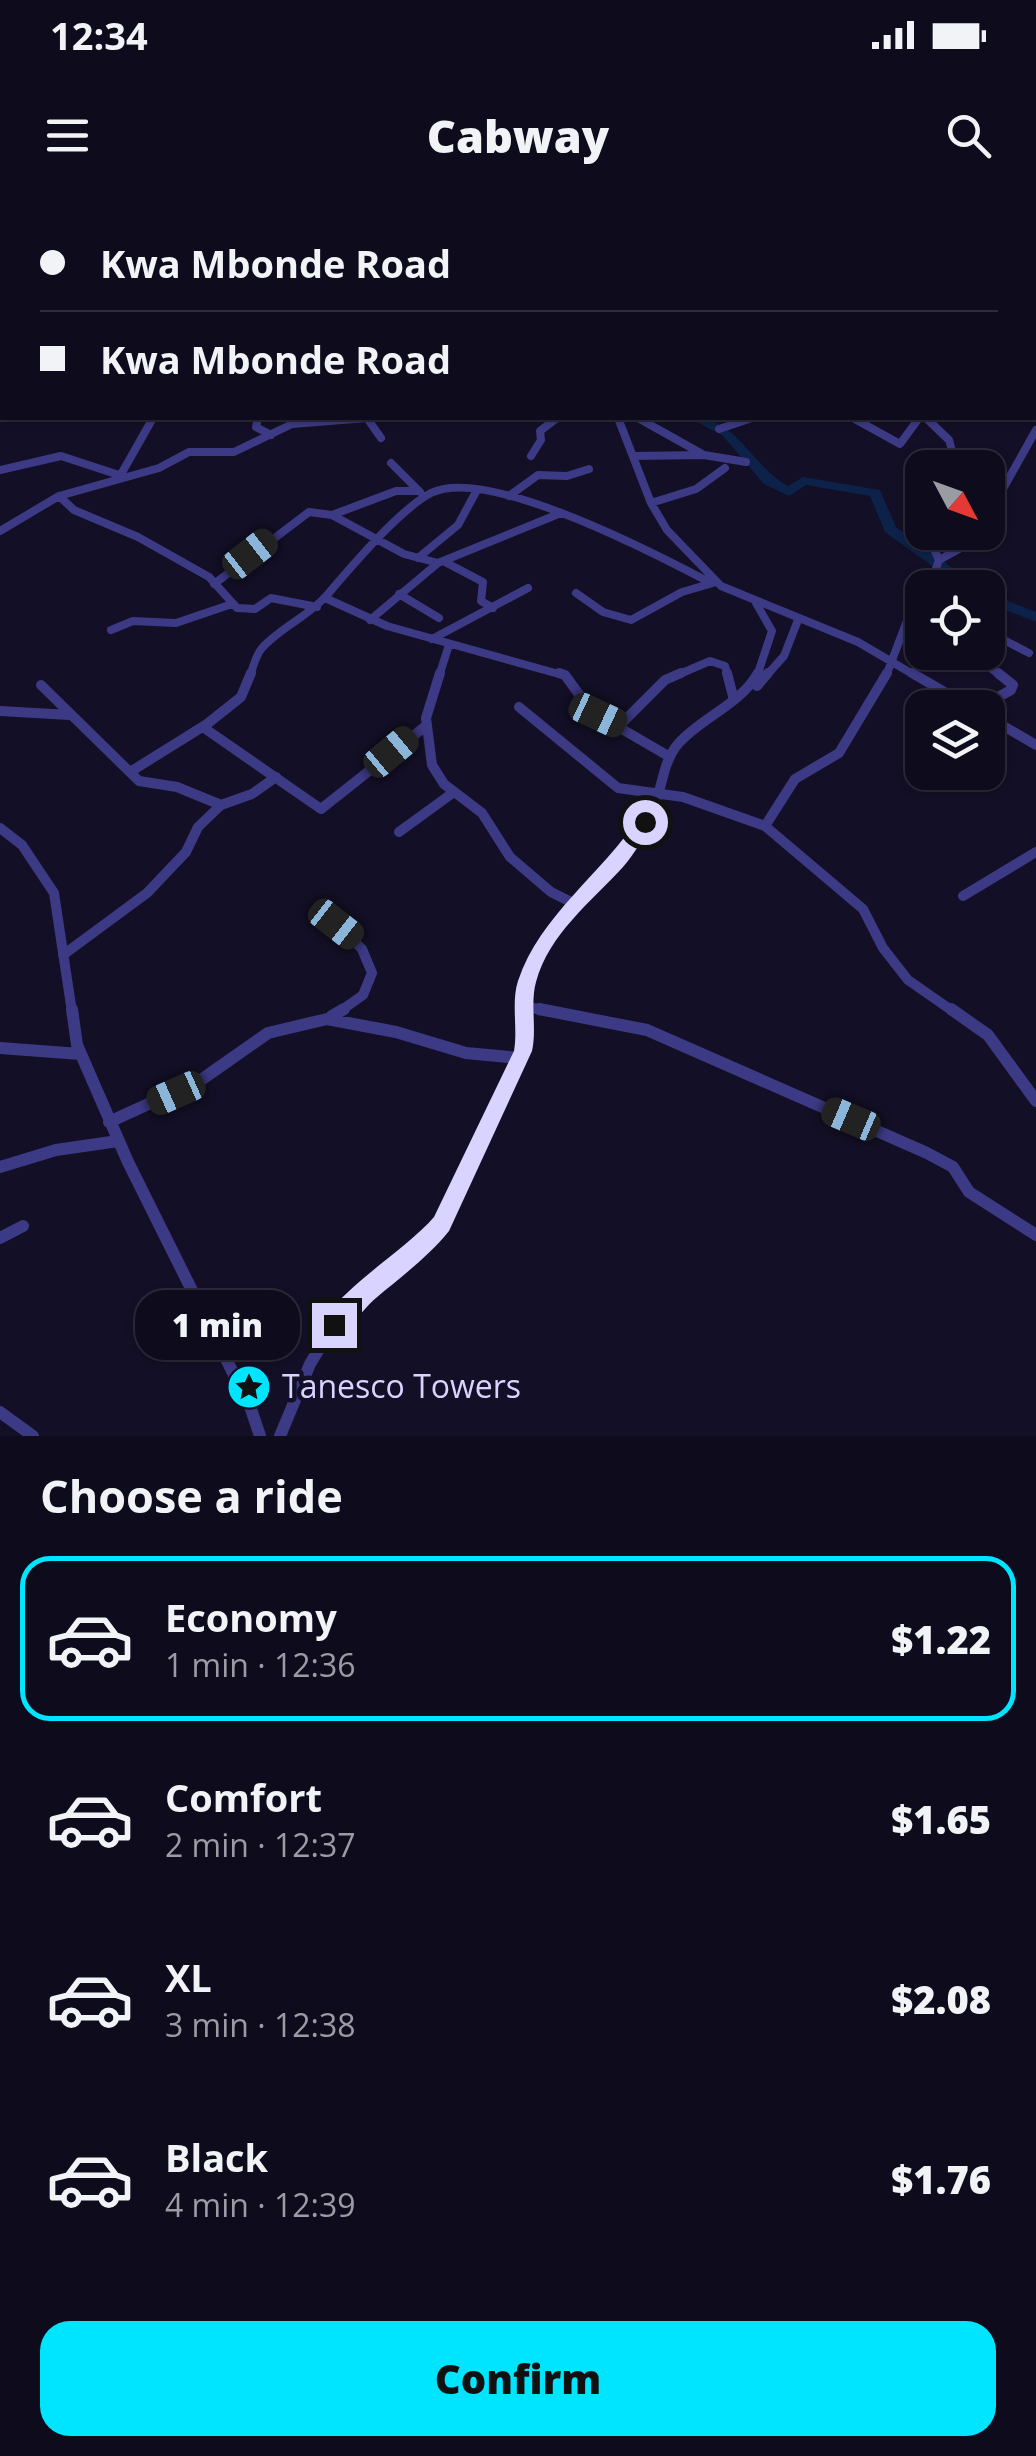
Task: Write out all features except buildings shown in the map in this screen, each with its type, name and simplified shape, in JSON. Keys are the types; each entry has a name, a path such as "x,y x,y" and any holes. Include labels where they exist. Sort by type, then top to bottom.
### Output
{"street":[{"path":"120,476 152,420"},
{"path":"258,420 256,428 271,435"},
{"path":"0,530 60,496 120,476 160,468 189,452 234,452 292,424 342,420"},
{"path":"368,420 381,438"},
{"path":"531,456 541,440 540,431 555,420"},
{"path":"619,420 651,503 667,530 715,583"},
{"path":"642,420 705,454 731,464 746,462"},
{"path":"719,430 746,420"},
{"path":"857,420 900,444 920,420 944,434 950,450"},
{"path":"938,560 988,533 996,519 994,505 998,496 1036,430"},
{"path":"634,456 705,454"},
{"path":"0,470 37,457 76,456 120,476"},
{"path":"391,463 422,493"},
{"path":"651,503 696,489 725,468"},
{"path":"509,496 538,474 568,476 589,469"},
{"path":"418,558 458,525 476,490"},
{"path":"214,584 309,512 332,514 396,491 476,490 566,512 797,622 858,642 945,690"},
{"path":"130,772 241,698 261,649 317,607 422,493"},
{"path":"60,496 74,510 182,560 214,584 232,604 254,609 271,598 317,607"},
{"path":"370,620 441,562 566,512"},
{"path":"332,514 376,540 418,558 441,562 483,582 481,601 493,608"},
{"path":"935,570 936,550"},
{"path":"576,593 602,612 631,620 682,592 715,583"},
{"path":"431,639 528,588"},
{"path":"399,594 439,618"},
{"path":"325,598 370,620 565,675 591,711 670,757"},
{"path":"739,698 766,663 772,632 756,603"},
{"path":"111,630 133,621 176,622 232,604"},
{"path":"772,632 797,622"},
{"path":"280,1436 334,1325 366,1292 422,1247 442,1224 519,1058 527,1031 527,978 540,950 624,854 661,793 676,747 768,678 797,622"},
{"path":"765,826 795,780 837,756 895,660 905,625"},
{"path":"1005,641 1029,653"},
{"path":"449,645 427,725 432,765 454,792 482,813 510,857 551,892 577,905"},
{"path":"620,725 666,680 710,661 725,666 739,698"},
{"path":"993,670 1013,685 1005,693"},
{"path":"42,686 139,781 178,787 221,805"},
{"path":"519,707 616,787 661,793 765,826 862,908 883,948 908,980 988,1035 1036,1101"},
{"path":"0,711 70,715"},
{"path":"207,724 209,735 276,777 312,806 326,808 427,725"},
{"path":"1005,727 1036,744"},
{"path":"63,955 148,893 186,852 198,827 221,805 252,794 276,777"},
{"path":"399,832 454,792"},
{"path":"0,828 22,845 54,893 72,1030 80,1054 118,1141 251,1409 260,1436"},
{"path":"963,896 1036,852"},
{"path":"551,892 561,922"},
{"path":"109,1122 201,1080 268,1033 327,1018 350,1007 366,993 373,978 366,952 336,924"},
{"path":"528,1007 647,1030 927,1153 952,1166 969,1192 1036,1235"},
{"path":"327,1018 396,1032 466,1053 519,1058"},
{"path":"0,1048 80,1054"},
{"path":"0,1167 56,1150 118,1141"},
{"path":"0,1238 24,1226"},
{"path":"0,1412 32,1436"}],"waterway":[{"path":"699,420 726,432 769,481 789,492 803,481 875,493 890,529 948,570"},
{"path":"1005,605 1036,617"}],"place":[{"name":"Tanesco Towers","path":"249,1387"}],"route":[{"path":"334,1325 366,1292 422,1247 442,1224 523,1051 528,1007 525,986 540,950 567,914 621,858 645,822"}]}
